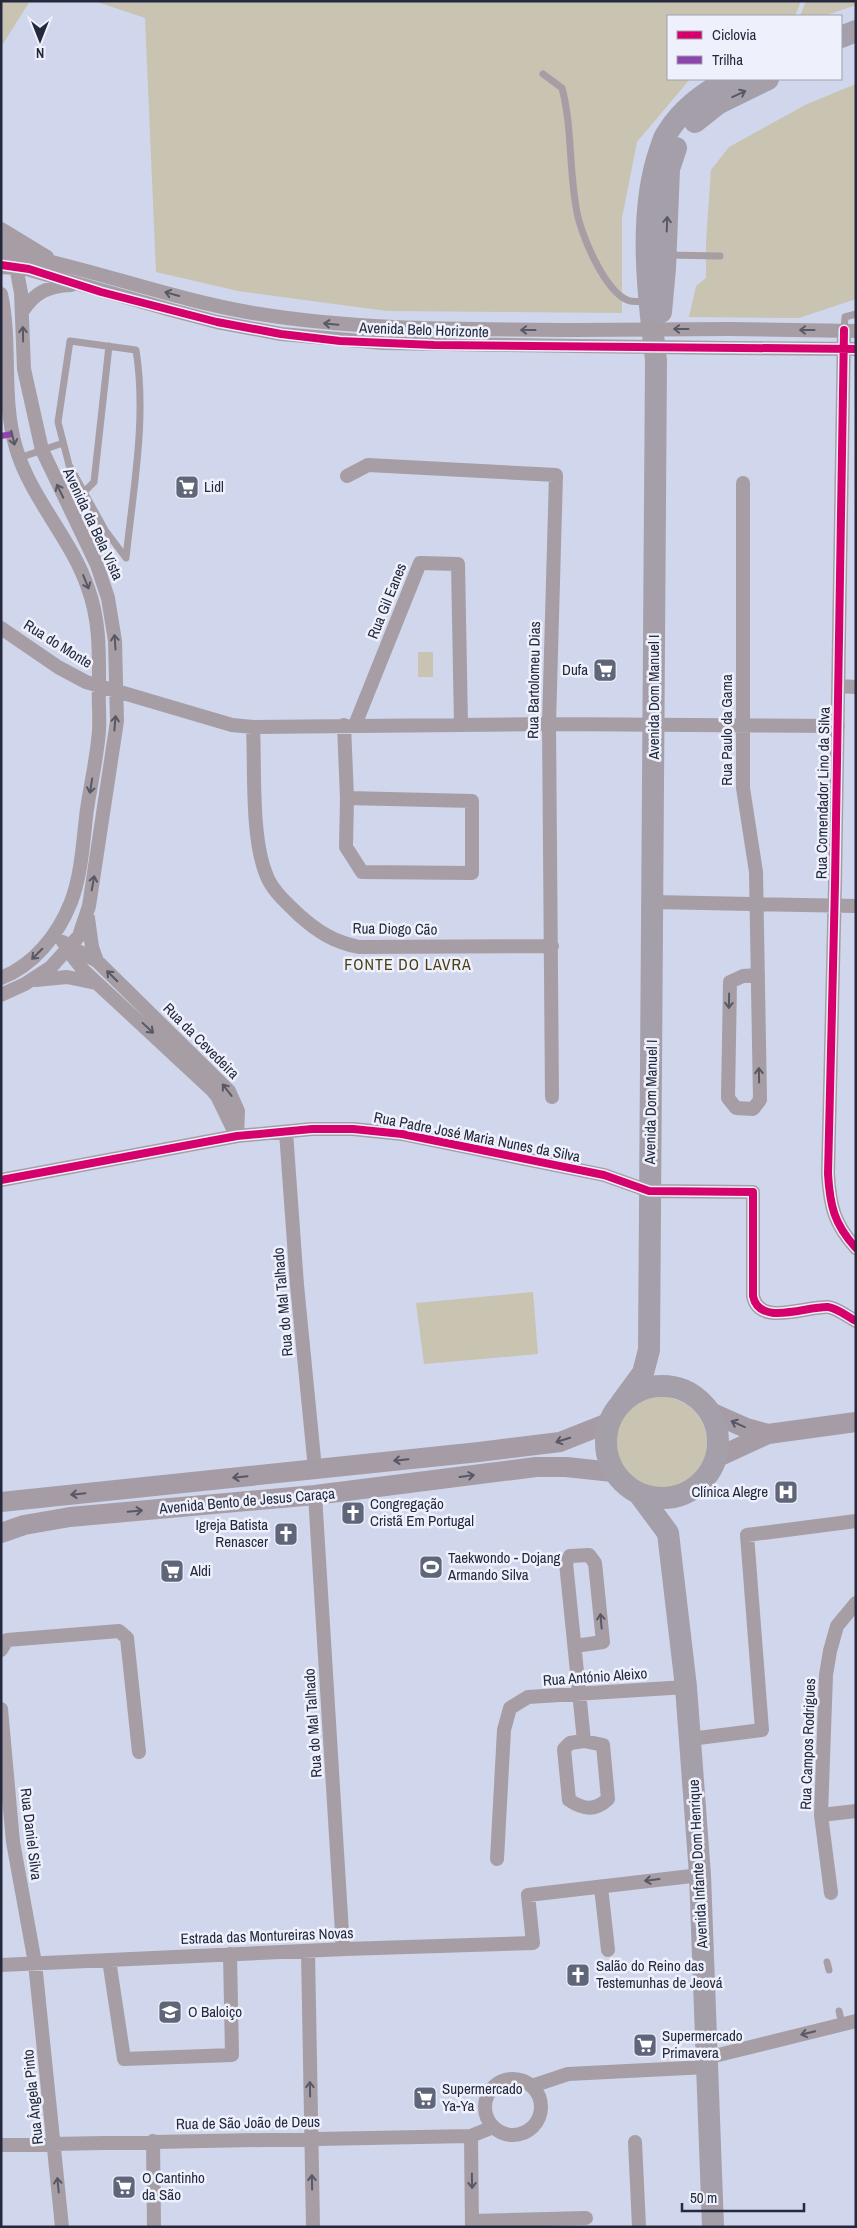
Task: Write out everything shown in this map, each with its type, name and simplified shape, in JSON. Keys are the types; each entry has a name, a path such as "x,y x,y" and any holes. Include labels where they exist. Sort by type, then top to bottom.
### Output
{"main road":[{"path":"842,37 856,31"},
{"name":"Avenida Dom Manuel I","path":"621,1403 643,1372 649,1350 649,1191 654,902 653,725 656,360 648,302 649,199 655,165 666,134 687,109 714,87 729,80"},
{"path":"656,360 666,255 669,169 680,140 701,117 719,103 766,80"},
{"path":"649,1350 660,1368 703,1404 716,1426 719,1442 716,1458 710,1472 699,1484 686,1493 671,1498 655,1498 639,1494 625,1485 614,1472 607,1456 605,1440 608,1423 621,1403 634,1393 649,1387 666,1386 682,1389 703,1404 746,1428 768,1434"},
{"path":"716,1458 768,1434 856,1422"},
{"name":"Avenida Bento de Jesus Caraça","path":"1,1502 560,1442 608,1423"},
{"name":"Avenida Bento de Jesus Caraça","path":"1,1533 24,1525 70,1517 315,1495 536,1467 566,1466 614,1472"},
{"path":"668,1533 686,1493"},
{"name":"Avenida Infante Dom Henrique","path":"639,1494 668,1533 686,1687 700,1875 713,2227"}],"street":[{"name":"Avenida Belo Horizonte","path":"1,231 8,259"},
{"name":"Avenida Belo Horizonte","path":"1,231 51,260"},
{"name":"Avenida Belo Horizonte","path":"8,259 51,260 204,302 251,313 304,321 388,328 850,331"},
{"name":"Avenida Belo Horizonte","path":"8,259 81,285 217,322 310,338 383,344 850,349"},
{"name":"Avenida da Bela Vista","path":"1,995 30,982 51,967 79,936 88,910 116,721 116,641 108,598 96,565 42,450 24,369 22,312 8,259"},
{"path":"22,312 34,296 46,288 60,285 81,285"},
{"name":"Avenida da Bela Vista","path":"1,294 7,397 12,434 19,458 38,499 74,555 88,589 98,628 99,686 99,730 80,862 71,901 54,934 36,956 24,966 1,978"},
{"name":"Rua Comendador Lino da Silva","path":"850,331 838,686 835,906 828,1114 828,1174 834,1215 842,1233 856,1248"},
{"name":"Rua Bartolomeu Dias","path":"347,476 368,465 556,475 549,724 552,1097"},
{"name":"Rua Paulo da Gama","path":"744,483 743,788 756,872 758,975"},
{"name":"Rua Gil Eanes","path":"350,725 420,563 458,564 460,725"},
{"name":"Rua do Monte","path":"1,628 58,667 86,682 115,691"},
{"path":"838,686 856,687"},
{"path":"115,691 211,720 253,727 549,724 838,726"},
{"path":"347,798 472,801 472,874 362,872 346,847 347,798 350,725"},
{"name":"Rua Diogo Cão","path":"253,727 257,845 266,876 280,897 318,932 331,939 359,947 552,946"},
{"path":"654,902 856,906"},
{"path":"88,910 91,941 96,961"},
{"path":"54,934 70,948"},
{"name":"Rua da Cevedeira","path":"70,948 81,951 96,961 229,1092 238,1111 237,1136"},
{"name":"Rua da Cevedeira","path":"70,948 73,957 84,971 211,1089 220,1102 237,1136"},
{"path":"758,975 760,1100 753,1108 736,1108 728,1098 730,982 743,976 758,975"},
{"path":"30,982 67,978 91,981 98,984"},
{"name":"Rua Padre José Maria Nunes da Silva","path":"1,1180 237,1136 312,1129 353,1129 402,1134 604,1175 649,1191 753,1192 753,1296 754,1303 759,1310 772,1313 830,1307 856,1321"},
{"name":"Rua do Mal Talhado","path":"286,1132 297,1285 315,1469"},
{"name":"Rua do Mal Talhado","path":"315,1495 343,1949"},
{"path":"690,1740 762,1730 747,1535 856,1521"},
{"path":"575,1646 603,1642 595,1563 589,1554 570,1556 566,1564 584,1741"},
{"name":"Rua Campos Rodrigues","path":"831,1893 821,1815 826,1675 837,1626 856,1603"},
{"path":"1,1650 7,1640 119,1631 127,1638 139,1752"},
{"name":"Rua António Aleixo","path":"497,1860 504,1730 510,1708 528,1697 686,1687"},
{"name":"Rua Daniel Silva","path":"1,1708 13,1842 35,1963"},
{"path":"584,1741 603,1745 608,1798 600,1806 580,1808 569,1800 564,1749 570,1743 584,1741"},
{"path":"821,1815 856,1811"},
{"path":"608,1950 601,1886 700,1875"},
{"name":"Estrada das Montureiras Novas","path":"1,1965 343,1949 533,1943 528,1896 601,1886"},
{"path":"308,1951 313,2227"},
{"path":"109,1960 124,2059 232,2055 230,1954"},
{"name":"Rua Ângela Pinto","path":"35,1963 62,2227"},
{"path":"532,2086 568,2074 707,2063 846,2019"},
{"path":"511,2079 520,2080 532,2086 538,2093 541,2110 532,2128 523,2133 511,2135 501,2133 493,2127 488,2119 485,2107 491,2089 498,2083 511,2079"},
{"name":"Rua de São João de Deus","path":"1,2145 471,2136 493,2127"},
{"path":"471,2136 472,2224 586,2218"},
{"path":"153,2141 154,2227"},
{"path":"635,2142 639,2227"}],"lane":[{"path":"543,74 562,88 568,111 570,158 576,209 602,274 616,292 630,301 648,302"},
{"path":"666,255 720,256"},
{"path":"850,331 844,317 856,314"},
{"path":"70,341 109,346 136,350 141,378 141,407 126,558 105,530 69,464 58,422 70,341"},
{"path":"84,492 94,482 109,346"},
{"path":"19,458 63,443"},
{"path":"827,1962 829,1970"}],"shaded area":[{"path":"1,1 30,1 1,47"},
{"path":"94,1 801,1 795,15 667,15 667,80 689,80 637,142 622,218 622,313 387,311 238,291 156,272 145,18"},
{"path":"806,1 856,1 856,5 827,15 800,15"},
{"path":"856,84 856,299 799,318 689,317 696,286 706,278 706,242 711,170 729,147 807,104"},
{"path":"418,652 433,652 433,677 418,677"},
{"path":"533,1292 538,1354 424,1364 416,1303"},
{"path":"661,1397 679,1400 694,1410 704,1425 707,1443 704,1461 694,1476 679,1486 661,1489 643,1486 628,1476 618,1461 615,1443 618,1425 628,1410 643,1400"}],"marked path":[{"path":"1,436 12,434"}],"cycle path":[{"path":"1,265 29,269 101,292 217,322 281,334 340,341 434,345 856,349"},
{"path":"844,330 835,884 828,1174 834,1214 843,1231 856,1248"},
{"path":"1,1180 237,1136 312,1129 353,1129 402,1134 604,1175 649,1191 753,1192 753,1296 757,1305 764,1311 774,1313 828,1307 856,1321"}],"place":[{"name":"Lidl","path":"187,487"},
{"name":"Dufa","path":"605,670"},
{"name":"Clínica Alegre","path":"786,1492"},
{"name":"Congregação Cristã Em Portugal","path":"353,1513"},
{"name":"Igreja Batista Renascer","path":"286,1534"},
{"name":"Taekwondo - Dojang Armando Silva","path":"431,1567"},
{"name":"Aldi","path":"172,1571"},
{"name":"Salão do Reino das Testemunhas de Jeová","path":"578,1975"},
{"name":"O Baloiço","path":"170,2012"},
{"name":"Supermercado Primavera","path":"645,2045"},
{"name":"Supermercado Ya-Ya","path":"425,2098"},
{"name":"O Cantinho da São","path":"124,2187"}],"district":[{"name":"FONTE DO LAVRA","path":"408,964"}]}
